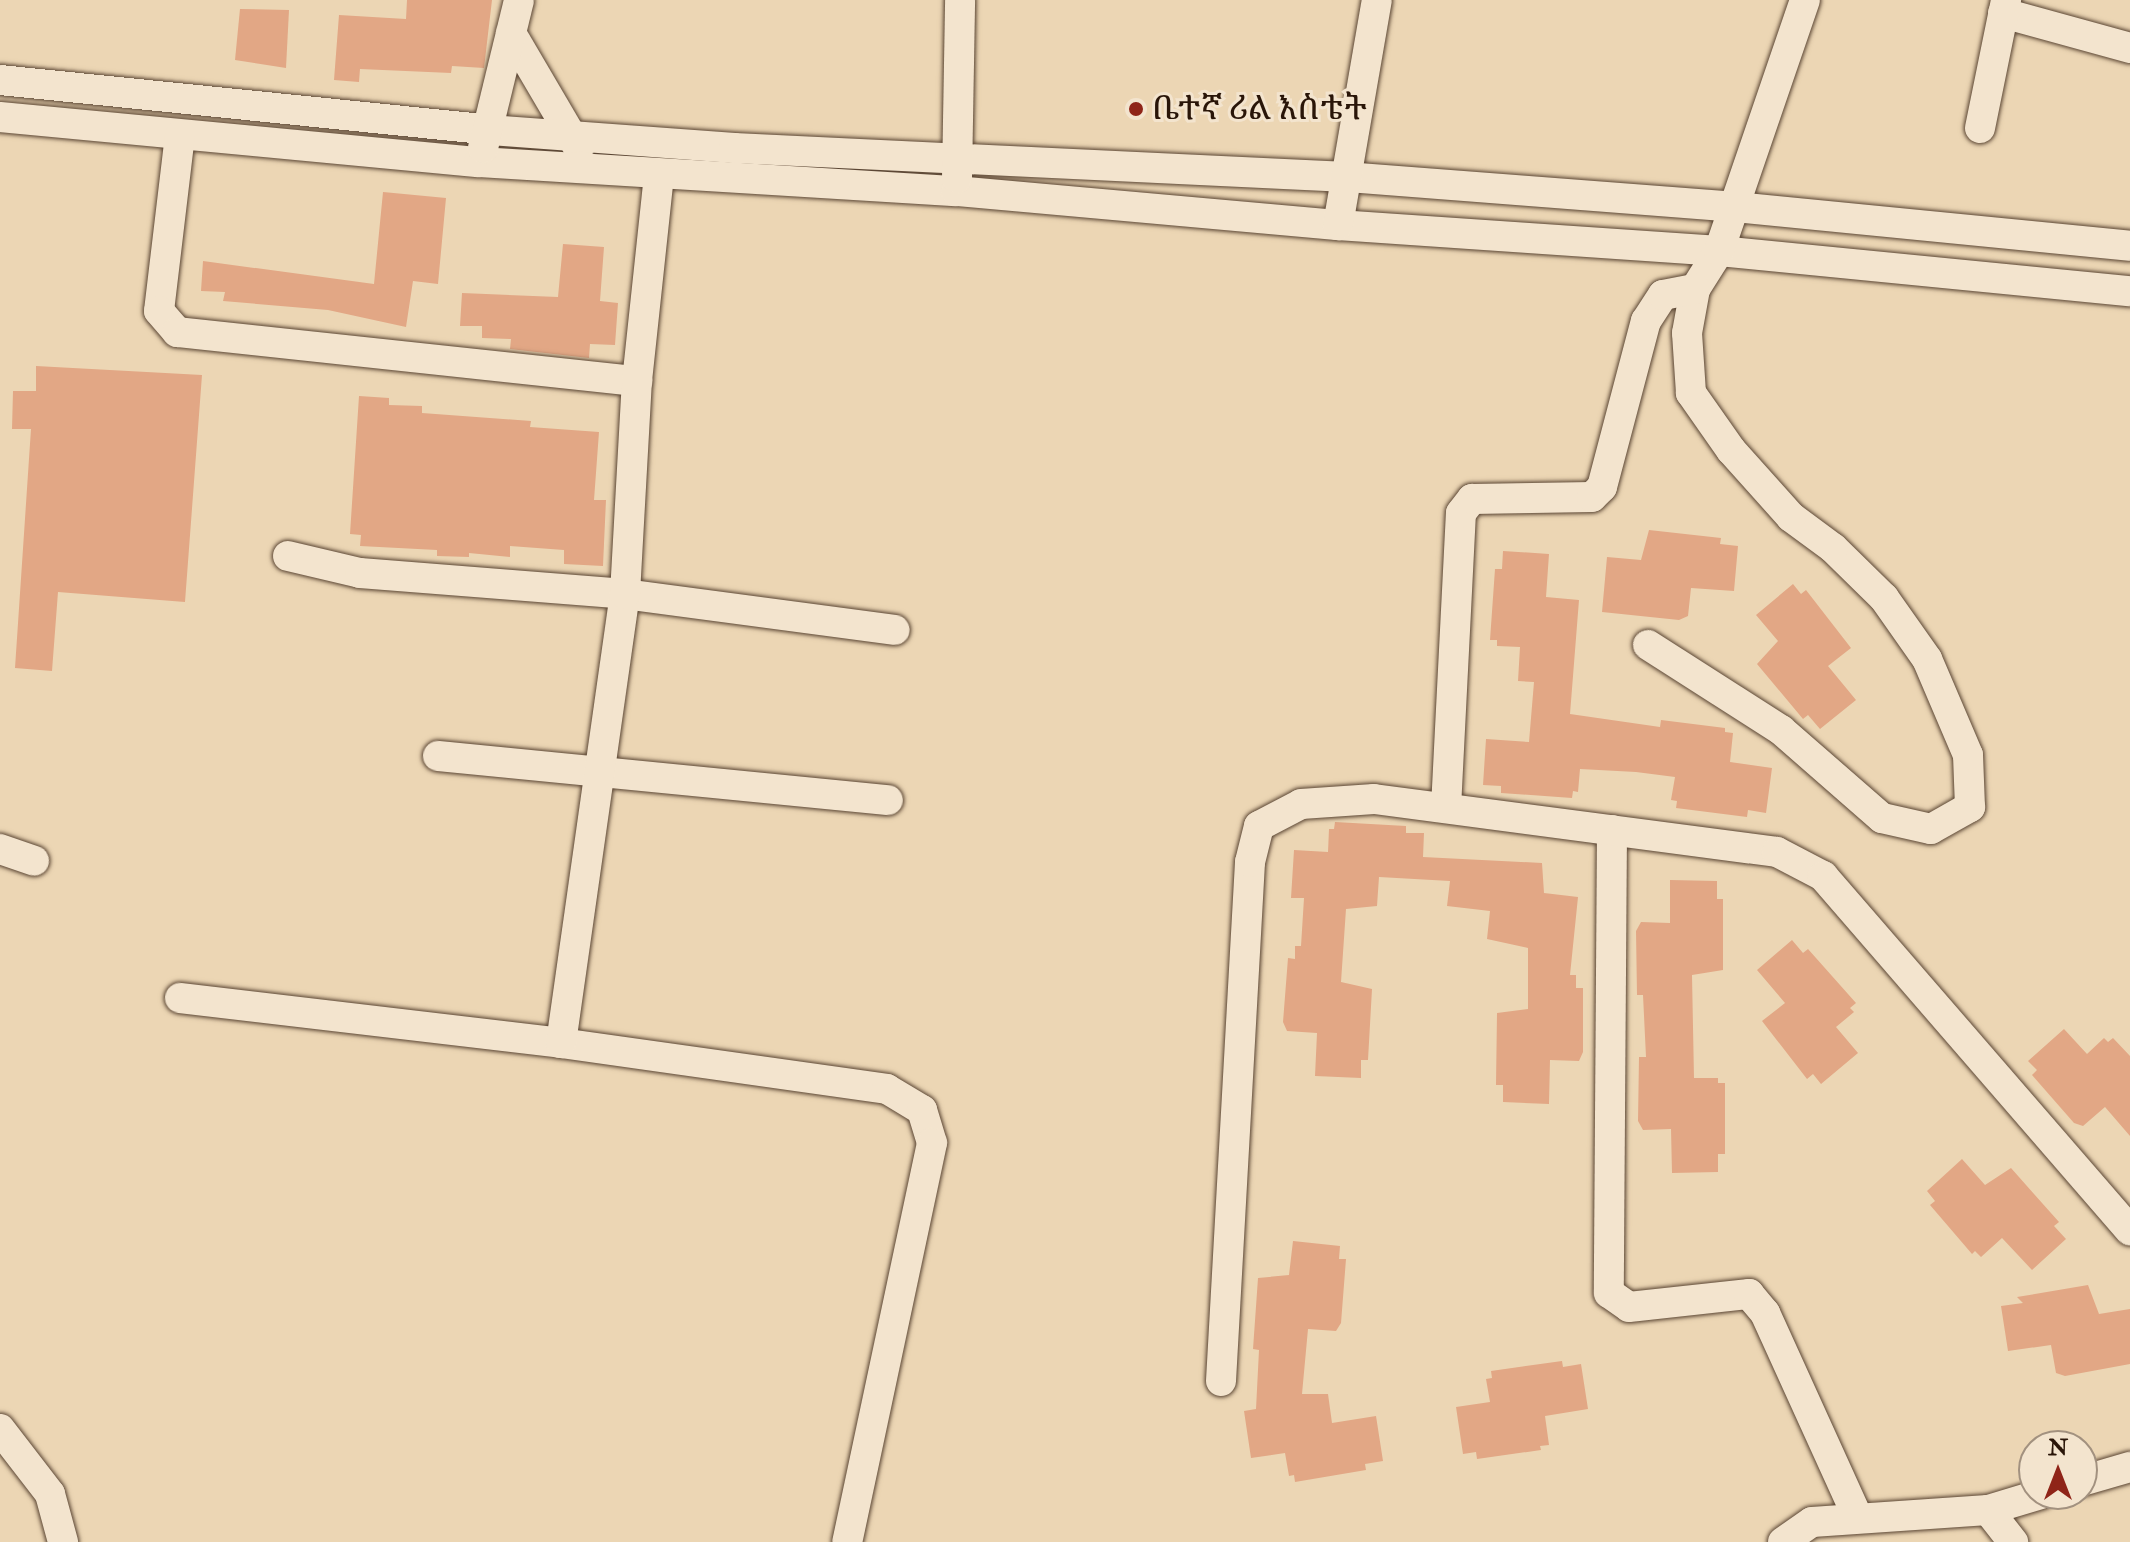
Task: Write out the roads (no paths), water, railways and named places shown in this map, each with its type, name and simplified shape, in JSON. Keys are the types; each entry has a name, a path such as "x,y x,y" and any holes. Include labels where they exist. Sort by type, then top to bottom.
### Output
{"street":[{"path":"479,162 490,130 519,0"},
{"path":"956,191 960,0"},
{"path":"1338,225 1377,0"},
{"path":"1648,645 1781,730 1882,818 1931,829 1970,807 1968,755 1927,659 1884,598 1833,548 1791,517 1731,450 1691,393 1687,333 1695,289 1719,251 1805,0"},
{"path":"1980,128 2004,6 2130,48"},
{"path":"511,33 573,136 589,170"},
{"path":"0,80 490,130 957,159 1347,177 1735,207 2130,246"},
{"path":"0,117 479,162 956,191 1338,225 1719,251 2130,291"},
{"path":"180,135 159,311 177,332 637,381"},
{"path":"561,1043 625,594 637,381 659,175"},
{"path":"1446,808 1461,513 1472,499 1592,497 1602,487 1646,321 1663,295 1695,289"},
{"path":"288,556 360,573 625,594 895,630"},
{"path":"438,756 888,800"},
{"path":"1221,1381 1250,862 1259,826 1301,804 1374,799 1777,852 1823,876 2130,1231"},
{"path":"1612,830 1609,1293 1629,1307 1749,1294 1765,1313 1858,1518"},
{"path":"0,849 34,861"},
{"path":"180,998 561,1043 887,1089 922,1110 932,1143 847,1542"},
{"path":"0,1429 50,1494 63,1542"},
{"path":"2098,1476 2130,1467"},
{"path":"1783,1542 1812,1522 1988,1510 2018,1501"},
{"path":"1988,1510 2013,1542"}],"place":[{"name":"ቤተኛ ሪል እስቴት","path":"1136,109"}]}
